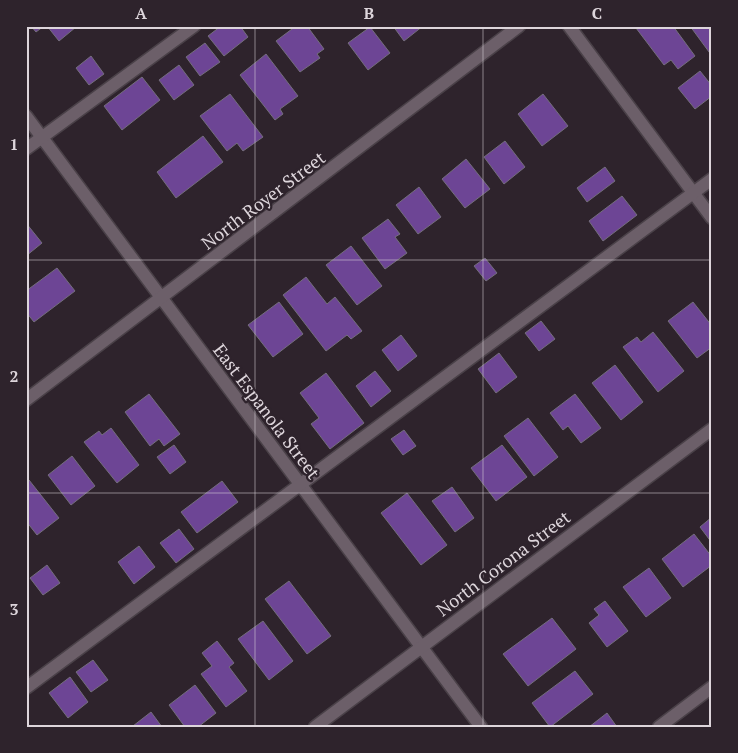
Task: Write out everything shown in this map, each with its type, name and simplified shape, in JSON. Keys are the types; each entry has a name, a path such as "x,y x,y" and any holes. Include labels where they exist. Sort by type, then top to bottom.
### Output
{"street":[{"path":"26,149 194,26"},
{"name":"North Royer Street","path":"26,400 162,299 519,26"},
{"path":"569,26 712,218"},
{"name":"East Espanola Street","path":"26,116 481,727"},
{"path":"26,688 712,179"},
{"name":"North Corona Street","path":"315,727 712,429"},
{"path":"659,727 712,687"}],"building":[{"path":"31,26 44,26 36,32"},
{"path":"47,26 76,26 76,27 59,41"},
{"path":"221,26 240,26 248,37 224,56 208,36"},
{"path":"296,26 307,26 324,49 317,54 320,58 300,72 276,41"},
{"path":"393,26 423,26 404,41"},
{"path":"639,26 673,26 695,56 678,69 671,60 664,65 636,28"},
{"path":"690,26 712,26 712,56"},
{"path":"370,27 390,53 368,70 348,43"},
{"path":"205,43 220,62 200,76 186,57"},
{"path":"266,54 298,96 280,109 283,114 275,120 240,75"},
{"path":"91,56 104,74 89,85 76,68"},
{"path":"179,65 194,85 174,100 159,80"},
{"path":"700,71 712,86 712,96 695,109 678,88"},
{"path":"142,77 160,100 122,130 104,106"},
{"path":"230,94 263,137 243,151 237,143 227,151 200,116"},
{"path":"543,94 568,126 542,146 518,114"},
{"path":"203,136 223,162 176,198 157,172"},
{"path":"505,141 525,167 504,184 484,157"},
{"path":"466,159 490,189 465,208 442,179"},
{"path":"605,167 615,181 587,202 577,188"},
{"path":"419,187 441,217 418,234 396,205"},
{"path":"622,196 637,215 603,241 589,221"},
{"path":"388,219 400,234 395,237 407,253 385,269 362,238"},
{"path":"26,223 42,243 26,256"},
{"path":"351,246 382,286 357,305 326,265"},
{"path":"485,258 497,273 486,281 474,266"},
{"path":"57,268 75,291 34,322 26,312 26,291"},
{"path":"306,277 327,304 335,297 362,331 351,339 347,335 326,351 283,295"},
{"path":"279,302 303,334 273,357 248,325"},
{"path":"693,302 712,326 712,347 697,358 668,321"},
{"path":"541,321 555,339 539,351 525,333"},
{"path":"653,332 684,371 658,392 623,347 637,337 641,342"},
{"path":"401,335 417,356 398,371 382,350"},
{"path":"499,353 517,377 496,393 478,369"},
{"path":"615,365 643,402 621,420 592,383"},
{"path":"375,371 391,391 371,407 356,386"},
{"path":"326,373 364,423 330,449 311,424 319,418 300,393"},
{"path":"149,394 180,434 164,446 159,439 150,446 125,412"},
{"path":"575,394 601,428 581,443 568,426 563,430 550,413"},
{"path":"528,418 558,457 534,476 504,436"},
{"path":"111,428 139,465 117,483 84,442 99,431 102,435"},
{"path":"404,430 416,446 403,455 391,439"},
{"path":"174,445 186,462 170,474 157,457"},
{"path":"502,445 527,477 496,501 471,468"},
{"path":"72,456 95,486 71,505 48,475"},
{"path":"29,480 59,518 37,535 26,521 26,482"},
{"path":"222,481 238,502 197,533 181,512"},
{"path":"452,487 474,518 455,532 432,501"},
{"path":"407,493 447,545 421,565 381,513"},
{"path":"712,517 712,543 700,527"},
{"path":"179,529 194,549 176,563 160,543"},
{"path":"694,534 712,557 712,565 683,587 662,559"},
{"path":"139,546 155,567 134,584 118,562"},
{"path":"47,565 60,583 43,595 30,578"},
{"path":"649,568 671,598 646,617 623,587"},
{"path":"289,581 331,636 307,654 265,599"},
{"path":"605,601 628,631 607,647 589,623 599,615 594,609"},
{"path":"552,618 576,649 528,686 503,654"},
{"path":"263,621 293,661 269,680 238,639"},
{"path":"217,641 234,663 229,667 247,691 226,707 201,674 212,666 202,653"},
{"path":"93,660 108,680 91,692 76,672"},
{"path":"575,671 593,694 550,727 532,703"},
{"path":"70,677 88,702 68,718 49,693"},
{"path":"195,685 216,713 198,727 185,727 169,705"},
{"path":"151,712 162,727 133,727 133,726"},
{"path":"607,713 617,727 589,727"}]}
